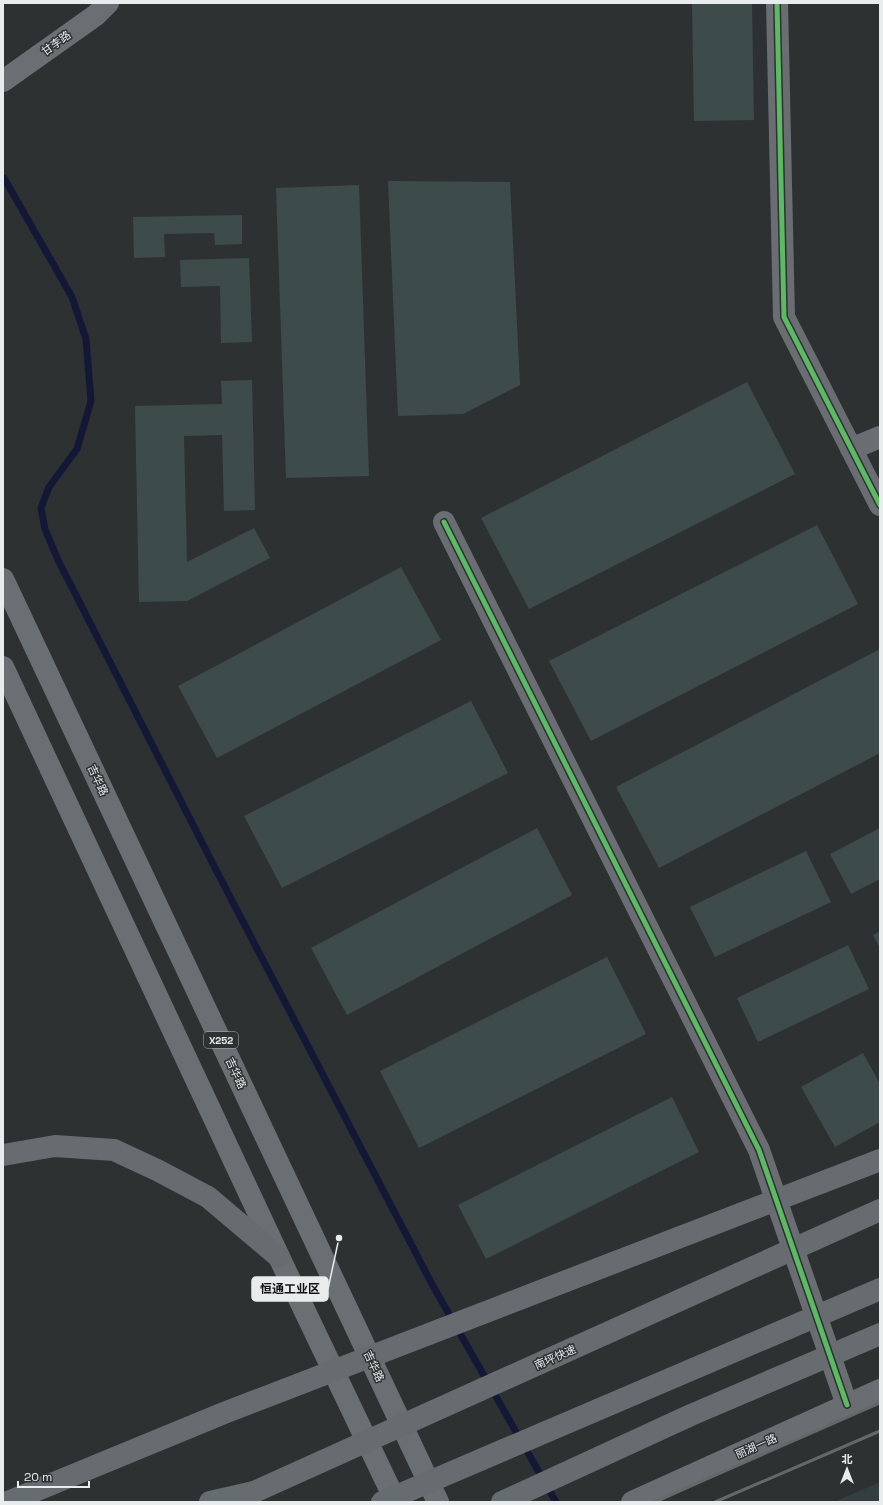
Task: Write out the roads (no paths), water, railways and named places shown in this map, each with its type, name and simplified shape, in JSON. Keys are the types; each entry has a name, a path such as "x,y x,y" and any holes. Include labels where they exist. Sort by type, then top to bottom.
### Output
{"highway":[{"path":"3,1155 55,1146 114,1150 157,1170 208,1197 279,1257"},
{"path":"8,1502 224,1413 880,1160"},
{"name":"南坪快速","path":"230,1502 880,1210"},
{"path":"382,1502 880,1289"},
{"path":"502,1502 691,1415 880,1334"},
{"path":"210,1502 254,1492"}],"main road":[{"name":"甘李路","path":"3,81 96,15 108,3"},
{"name":"吉华路","path":"3,579 438,1502"},
{"path":"3,667 279,1257 396,1502"}],"street":[{"path":"777,3 784,318 880,505"},
{"path":"851,449 880,437"},
{"path":"444,522 759,1150 847,1405"},
{"name":"丽湖一路","path":"632,1502 880,1390"}],"waterway":[{"path":"4,178 72,297 86,339 91,401 77,449 49,487 41,508 45,529 58,560 215,868 433,1286 556,1502"}],"railway":[{"path":"654,1502 880,1403"},
{"path":"715,1502 880,1431"}],"place":[{"name":"恒通工业区","path":"339,1238"}]}
